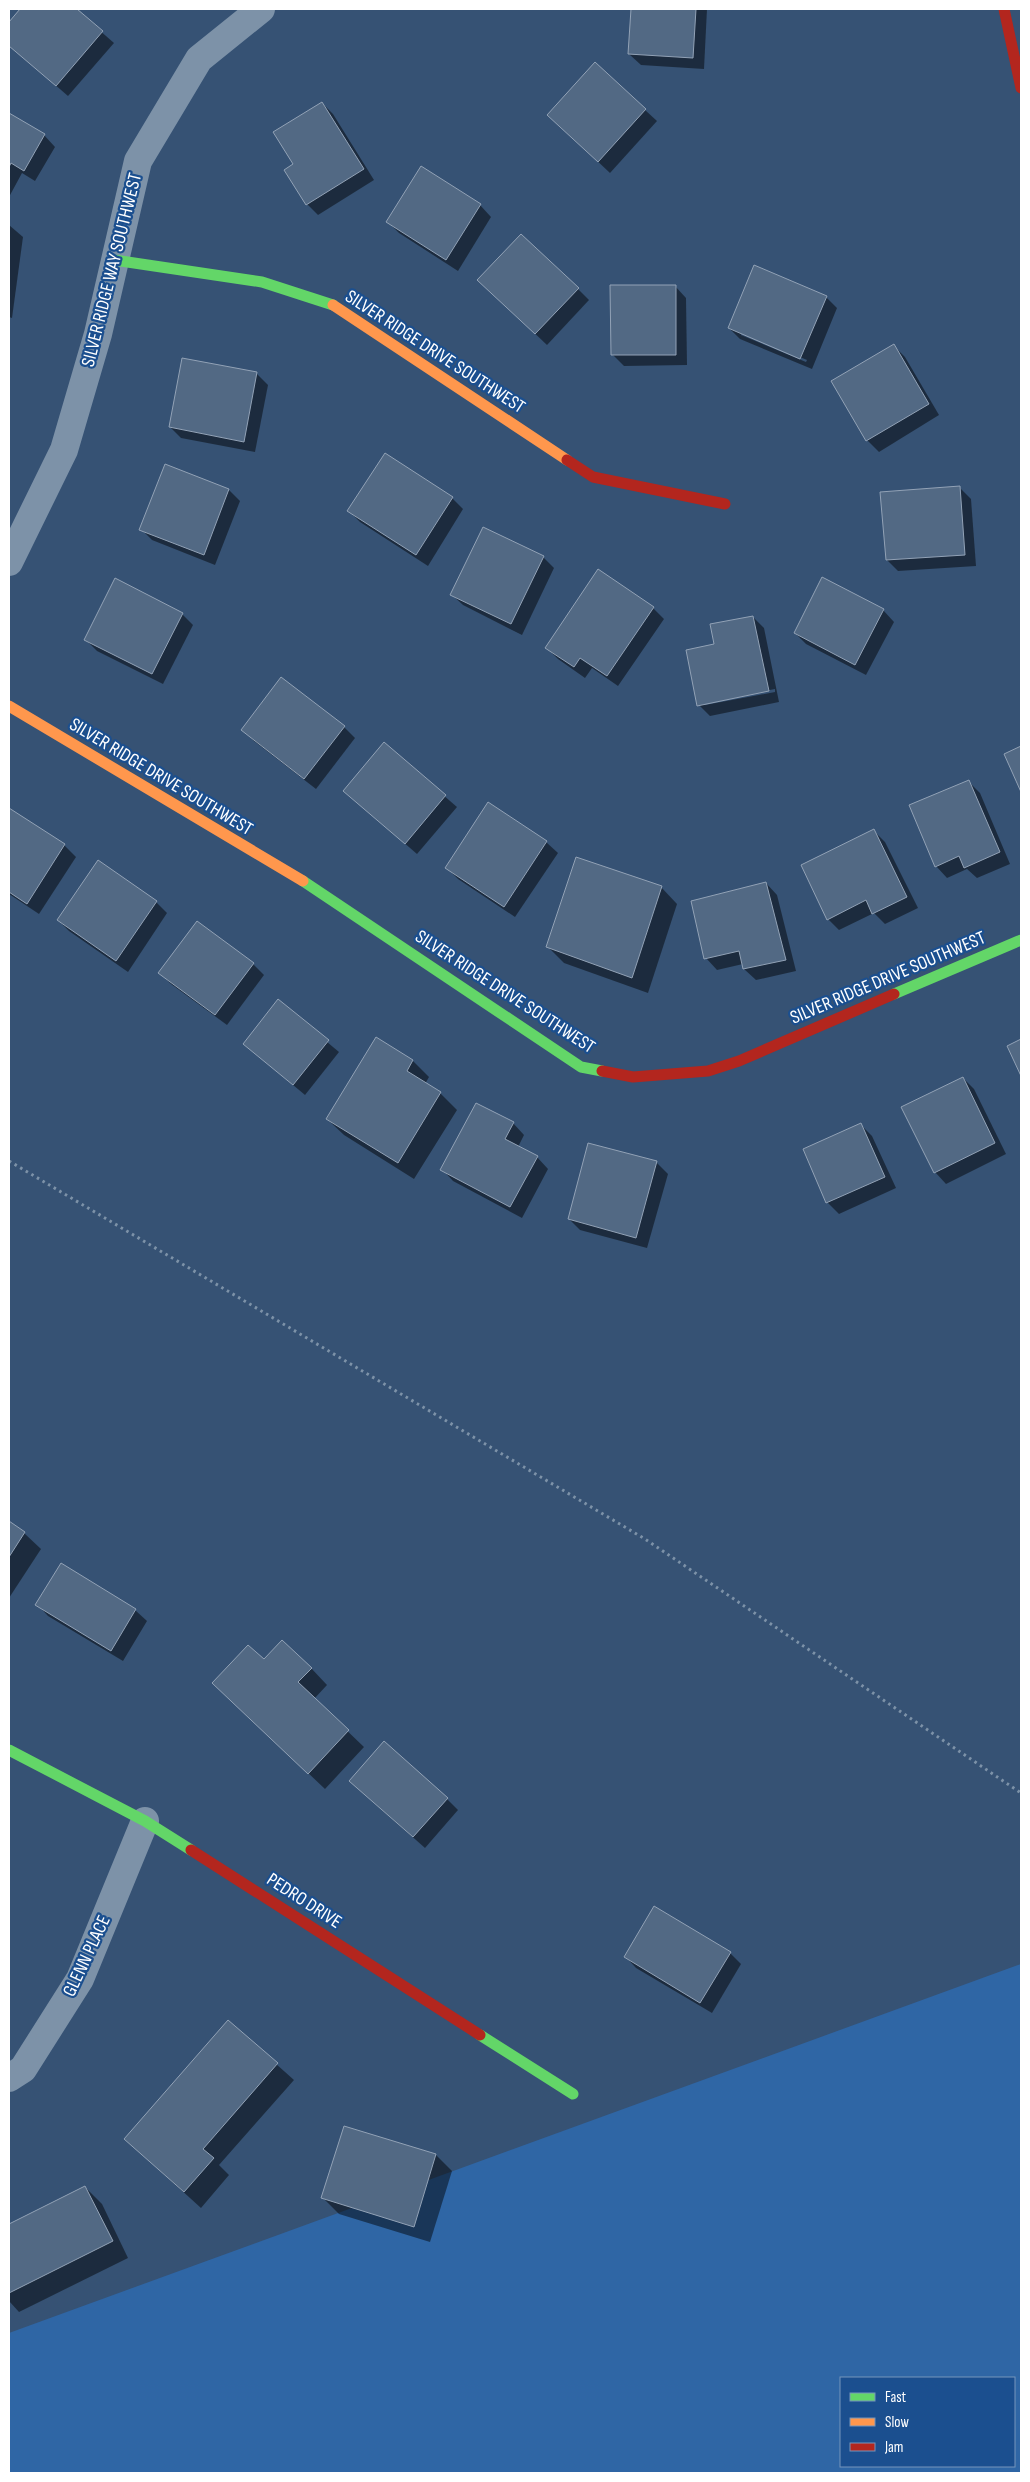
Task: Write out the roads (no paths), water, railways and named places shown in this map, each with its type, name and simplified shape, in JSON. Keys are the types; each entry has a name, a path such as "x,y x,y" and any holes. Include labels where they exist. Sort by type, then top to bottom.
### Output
{"street":[{"name":"SILVER RIDGE WAY SOUTHWEST","path":"9,562 64,450 98,334 138,161 200,59 261,9"},
{"path":"1004,9 1021,88"},
{"name":"SILVER RIDGE DRIVE SOUTHWEST","path":"114,260 262,282 335,306 593,478 725,504"},
{"name":"SILVER RIDGE DRIVE SOUTHWEST","path":"9,706 324,894 581,1067 633,1076 708,1071 739,1061 1021,940"},
{"name":"PEDRO DRIVE","path":"9,1750 145,1821 573,2094"},
{"name":"GLENN PLACE","path":"9,2078 23,2069 80,1979 145,1821"}]}
